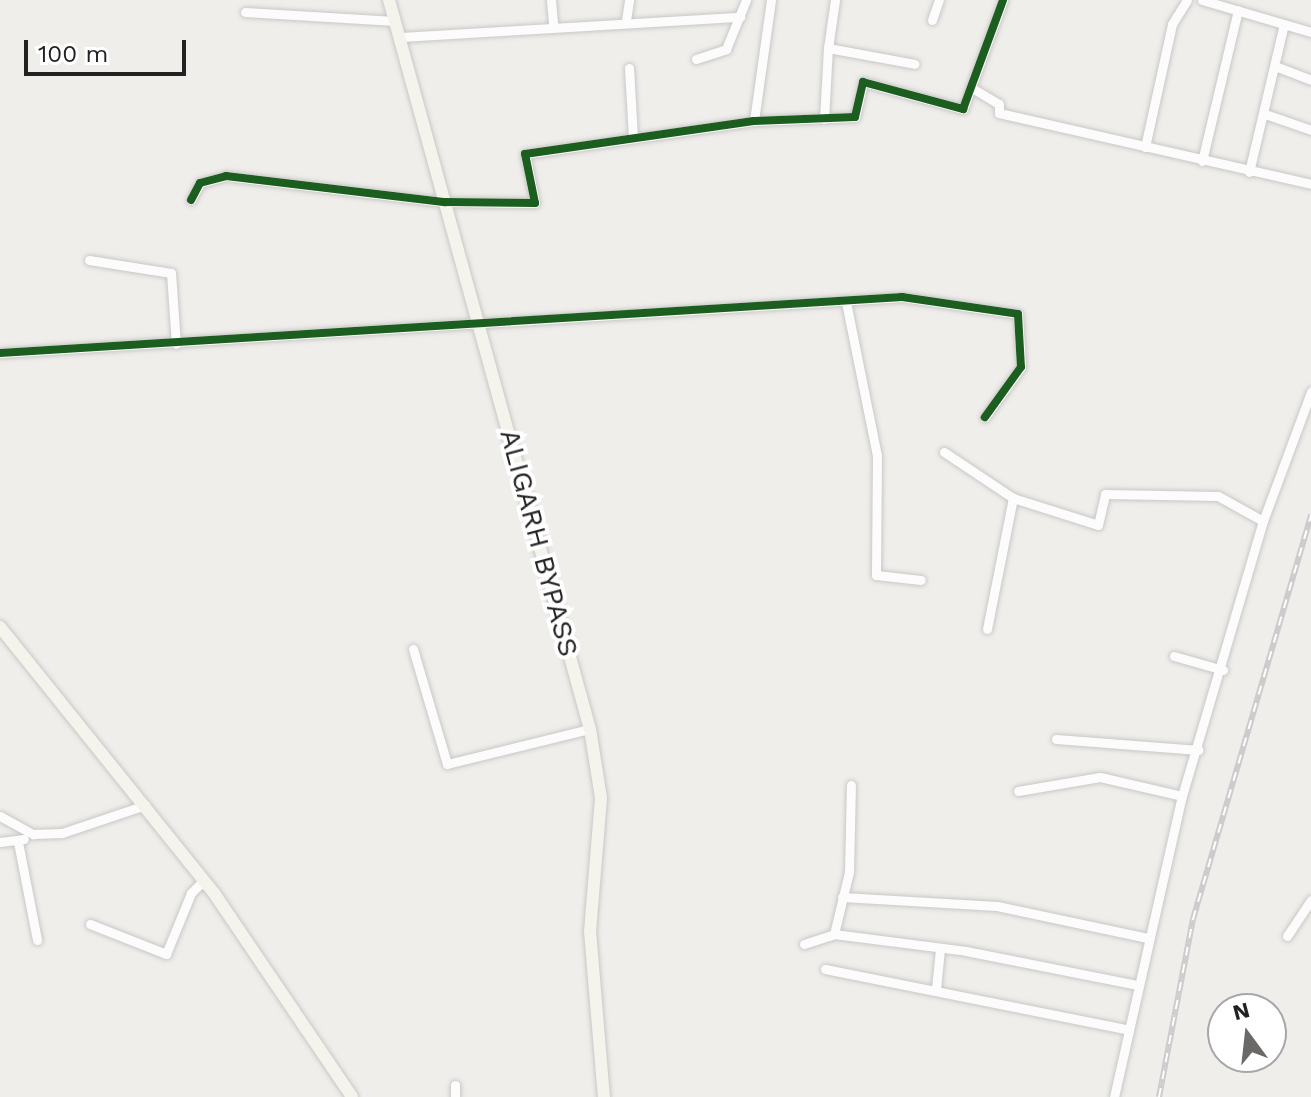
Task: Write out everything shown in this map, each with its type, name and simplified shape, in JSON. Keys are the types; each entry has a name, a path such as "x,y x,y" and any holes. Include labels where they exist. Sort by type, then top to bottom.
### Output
{"main road":[{"name":"ALIGARH BYPASS","path":"389,0 590,729 601,798 590,931 604,1097"},
{"path":"0,627 204,880 352,1097"}],"street":[{"path":"551,0 553,25"},
{"path":"626,20 629,0"},
{"path":"696,59 721,55 746,0"},
{"path":"754,121 771,0"},
{"path":"824,119 828,48 835,0"},
{"path":"932,20 939,0"},
{"path":"191,200 200,183 226,176 445,202 535,203 525,154 754,121 855,117 863,82 963,109 1003,0"},
{"path":"1145,147 1172,24 1187,0"},
{"path":"1210,1 1311,32"},
{"path":"1202,161 1238,10"},
{"path":"245,12 395,21"},
{"path":"401,37 626,20 740,17"},
{"path":"1249,172 1284,24"},
{"path":"828,48 915,64"},
{"path":"1275,66 1311,80"},
{"path":"629,68 633,138"},
{"path":"972,88 999,104 999,113 1311,184"},
{"path":"1265,114 1311,130"},
{"path":"89,260 171,273 176,344"},
{"path":"0,353 902,297 1018,314 1021,367 985,417"},
{"path":"846,302 877,456 876,575 921,580"},
{"path":"1114,1097 1182,796 1223,670 1263,521 1311,392"},
{"path":"944,452 1013,498 1098,525 1105,494 1218,496 1263,521"},
{"path":"987,629 1013,498"},
{"path":"413,649 447,764 590,729"},
{"path":"1174,656 1223,670"},
{"path":"1056,739 1199,750"},
{"path":"1018,791 1100,777 1182,796"},
{"path":"834,934 842,897 851,785"},
{"path":"0,842 18,842 33,834 67,832 145,805"},
{"path":"0,816 33,834"},
{"path":"18,842 37,940"},
{"path":"90,924 166,954 191,893 204,880"},
{"path":"842,897 997,906 1148,938"},
{"path":"1287,936 1311,900"},
{"path":"804,944 834,934 940,949 1137,985"},
{"path":"936,989 940,949"},
{"path":"825,969 1129,1030"},
{"path":"455,1085 455,1097"}],"railway":[{"path":"1159,1097 1193,919 1311,515"}],"cycle path":[{"path":"191,200 200,183 226,176 445,202 535,203 525,154 754,121 855,117 863,82 963,109 1003,0"},
{"path":"0,353 902,297 1018,314 1021,367 985,417"}]}
